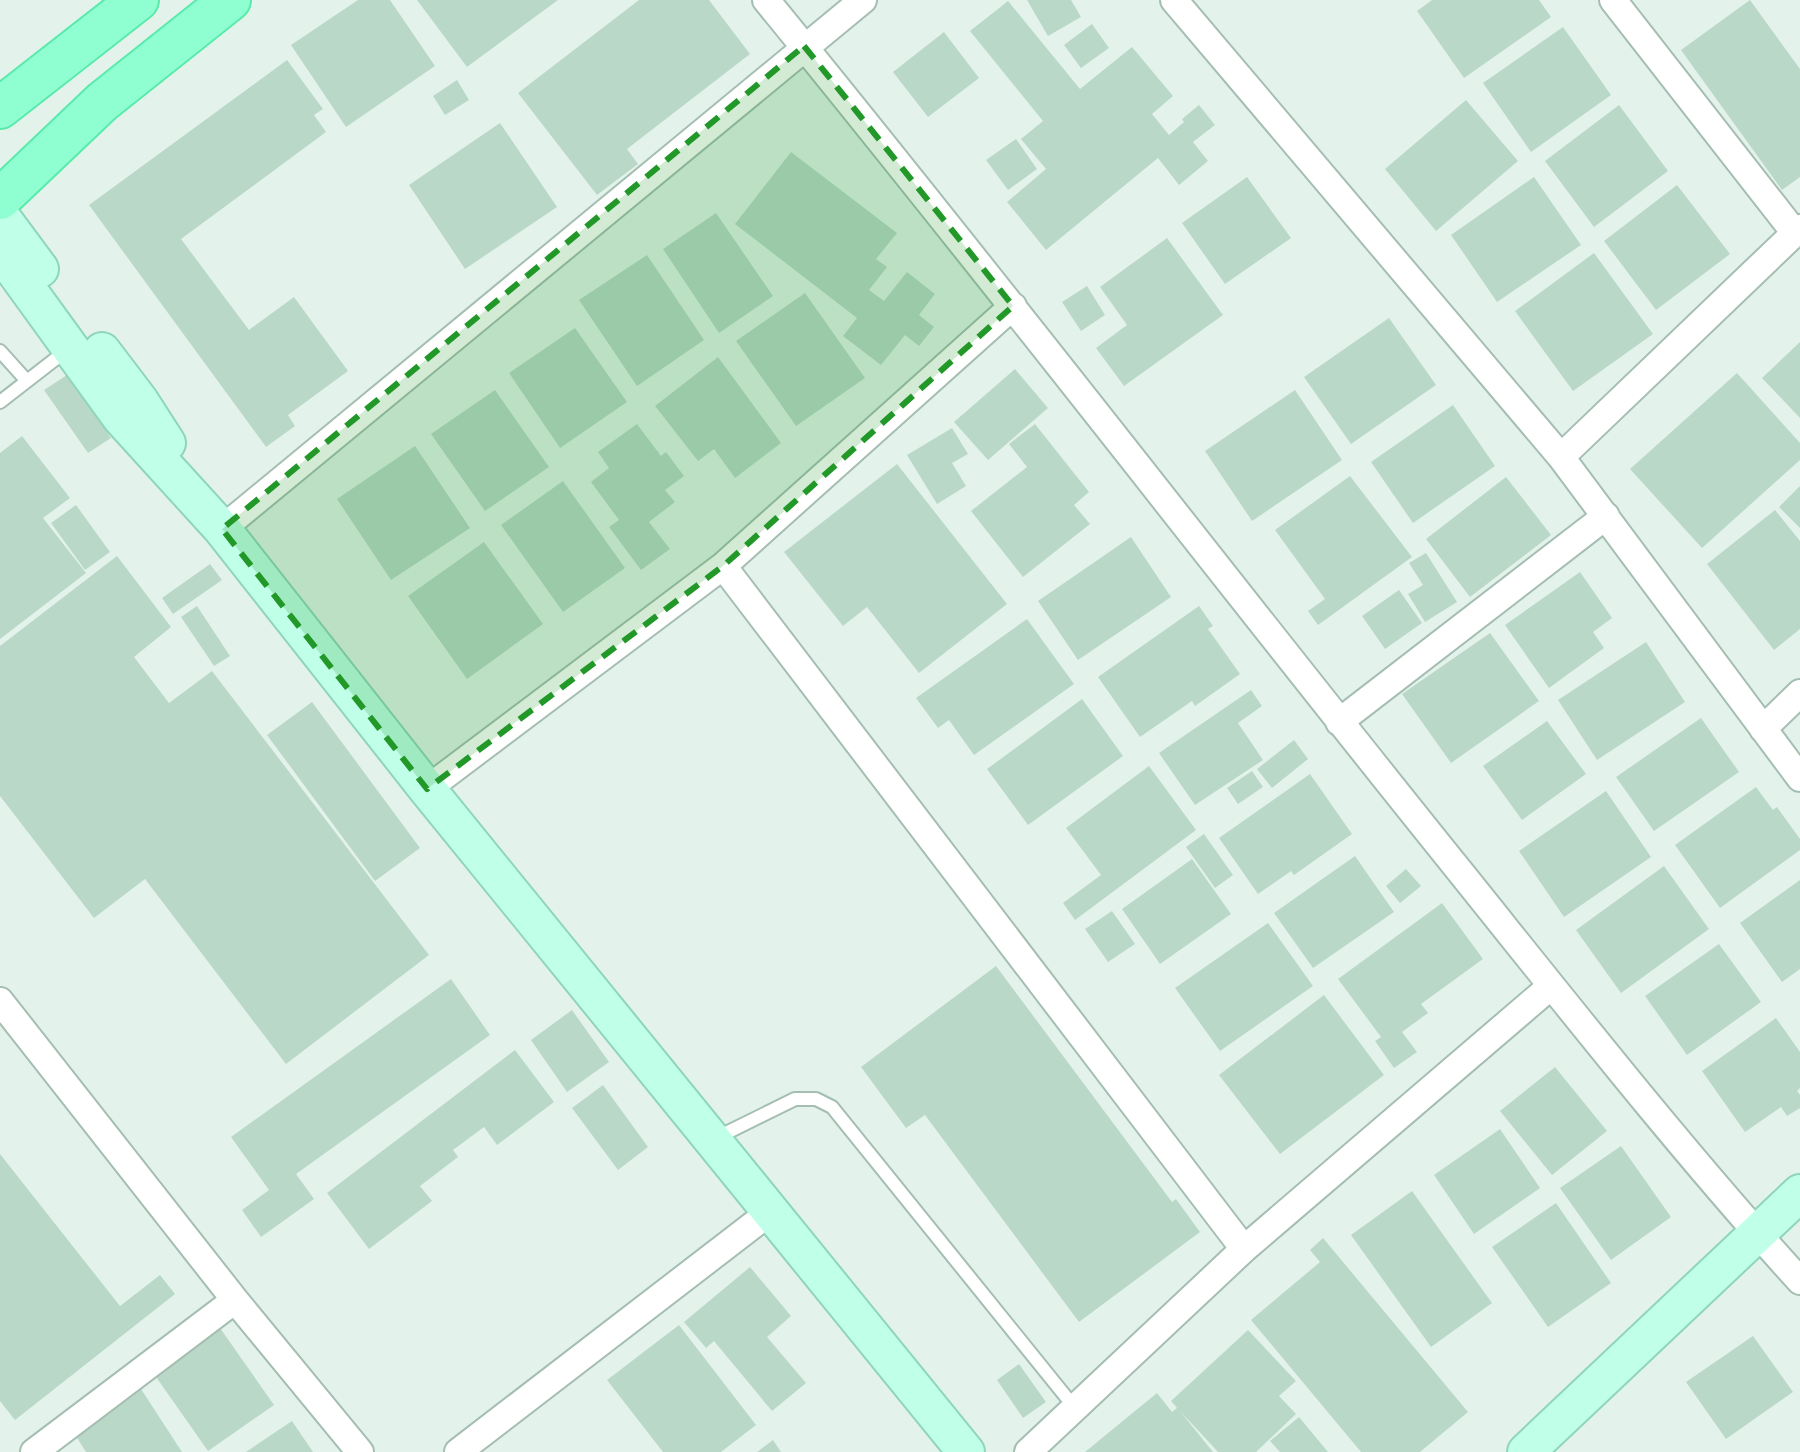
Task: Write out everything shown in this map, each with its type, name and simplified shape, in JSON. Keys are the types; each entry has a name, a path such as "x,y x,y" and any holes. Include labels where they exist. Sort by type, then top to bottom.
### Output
{"main road":[{"path":"0,108 138,0"},
{"path":"0,176 102,102 230,0"},
{"path":"0,199 102,102"}],"street":[{"path":"766,0 1013,306 1339,722 1551,986 1800,1281"},
{"path":"222,529 863,0"},
{"path":"1174,0 1561,457 1800,778"},
{"path":"1561,457 1798,230 1613,0"},
{"path":"0,215 140,401 222,529"},
{"path":"0,251 121,418 222,529 427,789 966,1452"},
{"path":"427,789 723,566 1013,306"},
{"path":"1339,722 1606,516"},
{"path":"723,566 1244,1249"},
{"path":"1763,729 1800,693"},
{"path":"1028,1452 1244,1249 1551,986"},
{"path":"0,1001 235,1300 360,1452"},
{"path":"1526,1452 1800,1193"},
{"path":"458,1452 770,1212"},
{"path":"34,1452 235,1300"}],"lane":[{"path":"0,402 70,348"},
{"path":"0,351 27,381"},
{"path":"711,1140 795,1099 816,1099 832,1107 1075,1408"}],"highlighted area":[{"path":"804,46 1013,306 723,566 427,789 222,529"}],"building":[{"path":"358,0 390,0 435,66 346,127 291,45"},
{"path":"417,0 558,0 467,67"},
{"path":"639,0 709,0 750,54 627,149 638,164 597,195 518,93"},
{"path":"1027,0 1071,0 1081,17 1048,36"},
{"path":"1432,0 1539,0 1551,17 1464,78 1417,11"},
{"path":"1750,0 1800,69 1800,177 1782,190 1681,50"},
{"path":"1008,1 1080,89 1132,47 1173,96 1152,114 1169,135 1199,105 1215,125 1193,142 1208,161 1179,185 1158,158 1046,250 1007,202 1046,169 1021,139 1043,121 970,31"},
{"path":"1092,24 1109,48 1081,68 1064,45"},
{"path":"1563,27 1611,95 1531,152 1483,83"},
{"path":"944,32 979,78 928,117 893,72"},
{"path":"287,60 323,109 314,115 326,132 181,239 249,330 294,297 348,371 288,415 295,426 266,447 89,205"},
{"path":"457,80 469,100 445,115 433,96"},
{"path":"1466,100 1518,161 1436,231 1385,169"},
{"path":"1619,105 1668,171 1594,227 1545,161"},
{"path":"500,123 557,207 465,269 409,185"},
{"path":"1016,139 1037,169 1008,190 986,160"},
{"path":"791,152 897,233 876,259 887,267 869,290 884,301 907,272 935,294 919,315 934,327 919,346 905,335 881,365 843,336 857,318 735,224"},
{"path":"1247,177 1291,238 1225,284 1182,223"},
{"path":"1534,177 1581,245 1497,302 1451,235"},
{"path":"1677,185 1730,254 1656,310 1604,241"},
{"path":"716,213 773,296 719,333 663,249"},
{"path":"1167,238 1223,315 1124,386 1096,348 1127,325 1100,287"},
{"path":"1594,253 1653,334 1573,391 1515,311"},
{"path":"647,255 704,340 637,386 579,300"},
{"path":"1087,286 1105,315 1081,331 1062,302"},
{"path":"805,293 865,378 796,426 736,341"},
{"path":"1389,318 1436,385 1351,444 1304,377"},
{"path":"575,328 627,402 560,448 509,373"},
{"path":"1800,342 1800,418 1762,378"},
{"path":"718,357 781,443 735,478 714,449 698,461 655,406"},
{"path":"1015,369 1048,408 988,460 954,422"},
{"path":"1737,373 1800,443 1800,460 1702,548 1630,469"},
{"path":"67,375 111,438 88,453 44,390"},
{"path":"495,390 549,467 485,511 431,434"},
{"path":"1295,390 1342,460 1252,521 1205,451"},
{"path":"1453,405 1495,466 1413,523 1371,462"},
{"path":"637,424 661,456 666,452 684,476 665,490 675,502 649,522 670,549 641,570 609,527 619,520 591,482 609,468 598,452"},
{"path":"1035,424 1089,492 1074,505 1090,524 1023,577 971,511 1027,467 1009,444"},
{"path":"952,428 968,454 952,463 966,486 937,504 907,455"},
{"path":"22,436 70,498 43,518 86,573 0,639 0,453"},
{"path":"415,446 470,528 391,580 337,499"},
{"path":"897,464 1007,604 919,673 867,607 843,626 784,552"},
{"path":"1350,476 1412,557 1318,625 1308,611 1325,599 1275,530"},
{"path":"1506,477 1551,535 1470,597 1426,539"},
{"path":"563,481 625,568 563,612 501,525"},
{"path":"1800,486 1800,528 1779,507"},
{"path":"76,505 110,552 85,570 51,523"},
{"path":"1775,510 1800,541 1800,629 1774,650 1707,564"},
{"path":"1131,537 1171,597 1078,660 1038,601"},
{"path":"484,542 543,624 467,679 408,596"},
{"path":"1426,553 1457,602 1425,622 1408,594 1423,585 1409,563"},
{"path":"117,556 171,627 134,657 169,703 212,671 429,955 286,1064 145,879 94,918 0,796 0,646"},
{"path":"210,564 222,580 173,614 162,598"},
{"path":"1580,572 1612,618 1593,632 1604,648 1549,688 1505,625"},
{"path":"1399,590 1422,623 1385,649 1362,616"},
{"path":"197,606 230,656 214,666 181,617"},
{"path":"1199,606 1213,626 1208,629 1240,674 1195,706 1192,701 1140,737 1098,677"},
{"path":"1027,619 1074,684 974,755 949,720 938,728 916,698"},
{"path":"1490,633 1539,701 1451,763 1402,694"},
{"path":"1646,642 1685,702 1597,760 1558,700"},
{"path":"1251,690 1262,706 1238,723 1263,760 1195,805 1159,753"},
{"path":"1082,699 1123,756 1028,825 987,769"},
{"path":"312,702 420,848 375,881 267,735"},
{"path":"1701,718 1739,772 1654,831 1616,777"},
{"path":"1547,721 1586,774 1522,820 1483,766"},
{"path":"1294,740 1308,759 1272,788 1257,769"},
{"path":"1149,766 1196,830 1075,920 1063,903 1101,875 1066,828"},
{"path":"1252,771 1263,787 1238,804 1227,788"},
{"path":"1310,774 1352,834 1294,875 1291,871 1258,894 1219,838"},
{"path":"1756,787 1773,810 1777,807 1800,839 1800,850 1720,908 1675,845"},
{"path":"1606,791 1651,857 1564,917 1519,851"},
{"path":"1204,834 1233,875 1215,888 1186,847"},
{"path":"1355,856 1394,912 1313,968 1274,913"},
{"path":"1192,859 1231,914 1160,964 1122,909"},
{"path":"1664,866 1709,929 1621,993 1576,930"},
{"path":"1406,869 1421,886 1400,903 1386,886"},
{"path":"1800,880 1800,969 1782,982 1740,923"},
{"path":"1442,903 1483,959 1421,1004 1428,1013 1402,1032 1417,1052 1394,1068 1375,1041 1381,1037 1338,979"},
{"path":"1112,911 1135,944 1108,962 1085,929"},
{"path":"1268,923 1313,986 1220,1051 1175,988"},
{"path":"1719,944 1761,1002 1687,1055 1645,996"},
{"path":"996,966 1172,1202 1176,1199 1200,1232 1079,1322 925,1115 906,1128 861,1067"},
{"path":"451,979 490,1035 296,1174 314,1199 261,1237 242,1210 269,1190 231,1137"},
{"path":"1324,995 1384,1075 1280,1154 1219,1075"},
{"path":"572,1010 609,1062 567,1092 531,1040"},
{"path":"1776,1018 1800,1052 1800,1088 1797,1091 1800,1108 1787,1116 1781,1107 1745,1132 1702,1071"},
{"path":"515,1050 554,1102 497,1145 484,1127 453,1150 458,1157 420,1186 432,1201 369,1249 327,1193"},
{"path":"1555,1067 1607,1131 1552,1175 1500,1111"},
{"path":"603,1085 648,1147 618,1170 572,1108"},
{"path":"1500,1129 1540,1188 1474,1234 1434,1175"},
{"path":"1621,1146 1671,1217 1611,1260 1560,1188"},
{"path":"0,1154 120,1306 160,1275 175,1294 15,1420 0,1401"},
{"path":"1412,1191 1492,1303 1431,1347 1351,1235"},
{"path":"1556,1203 1611,1283 1548,1327 1492,1247"},
{"path":"1323,1238 1468,1412 1420,1452 1361,1452 1251,1320 1320,1262 1310,1250"},
{"path":"750,1267 791,1316 767,1337 806,1383 772,1411 714,1341 706,1348 684,1322"},
{"path":"679,1325 756,1425 721,1452 663,1452 607,1380"},
{"path":"220,1328 274,1405 208,1451 154,1374"},
{"path":"1248,1330 1296,1381 1279,1396 1296,1414 1256,1452 1218,1452 1180,1411 1213,1452 1085,1452 1157,1393 1172,1412 1177,1408 1171,1401"},
{"path":"1753,1336 1793,1392 1726,1439 1686,1382"},
{"path":"1019,1364 1046,1402 1023,1418 997,1380"},
{"path":"141,1389 182,1452 86,1452 74,1433"},
{"path":"1299,1417 1328,1452 1280,1452 1270,1441"},
{"path":"292,1421 313,1452 246,1452"},
{"path":"773,1440 781,1452 757,1452"}]}
